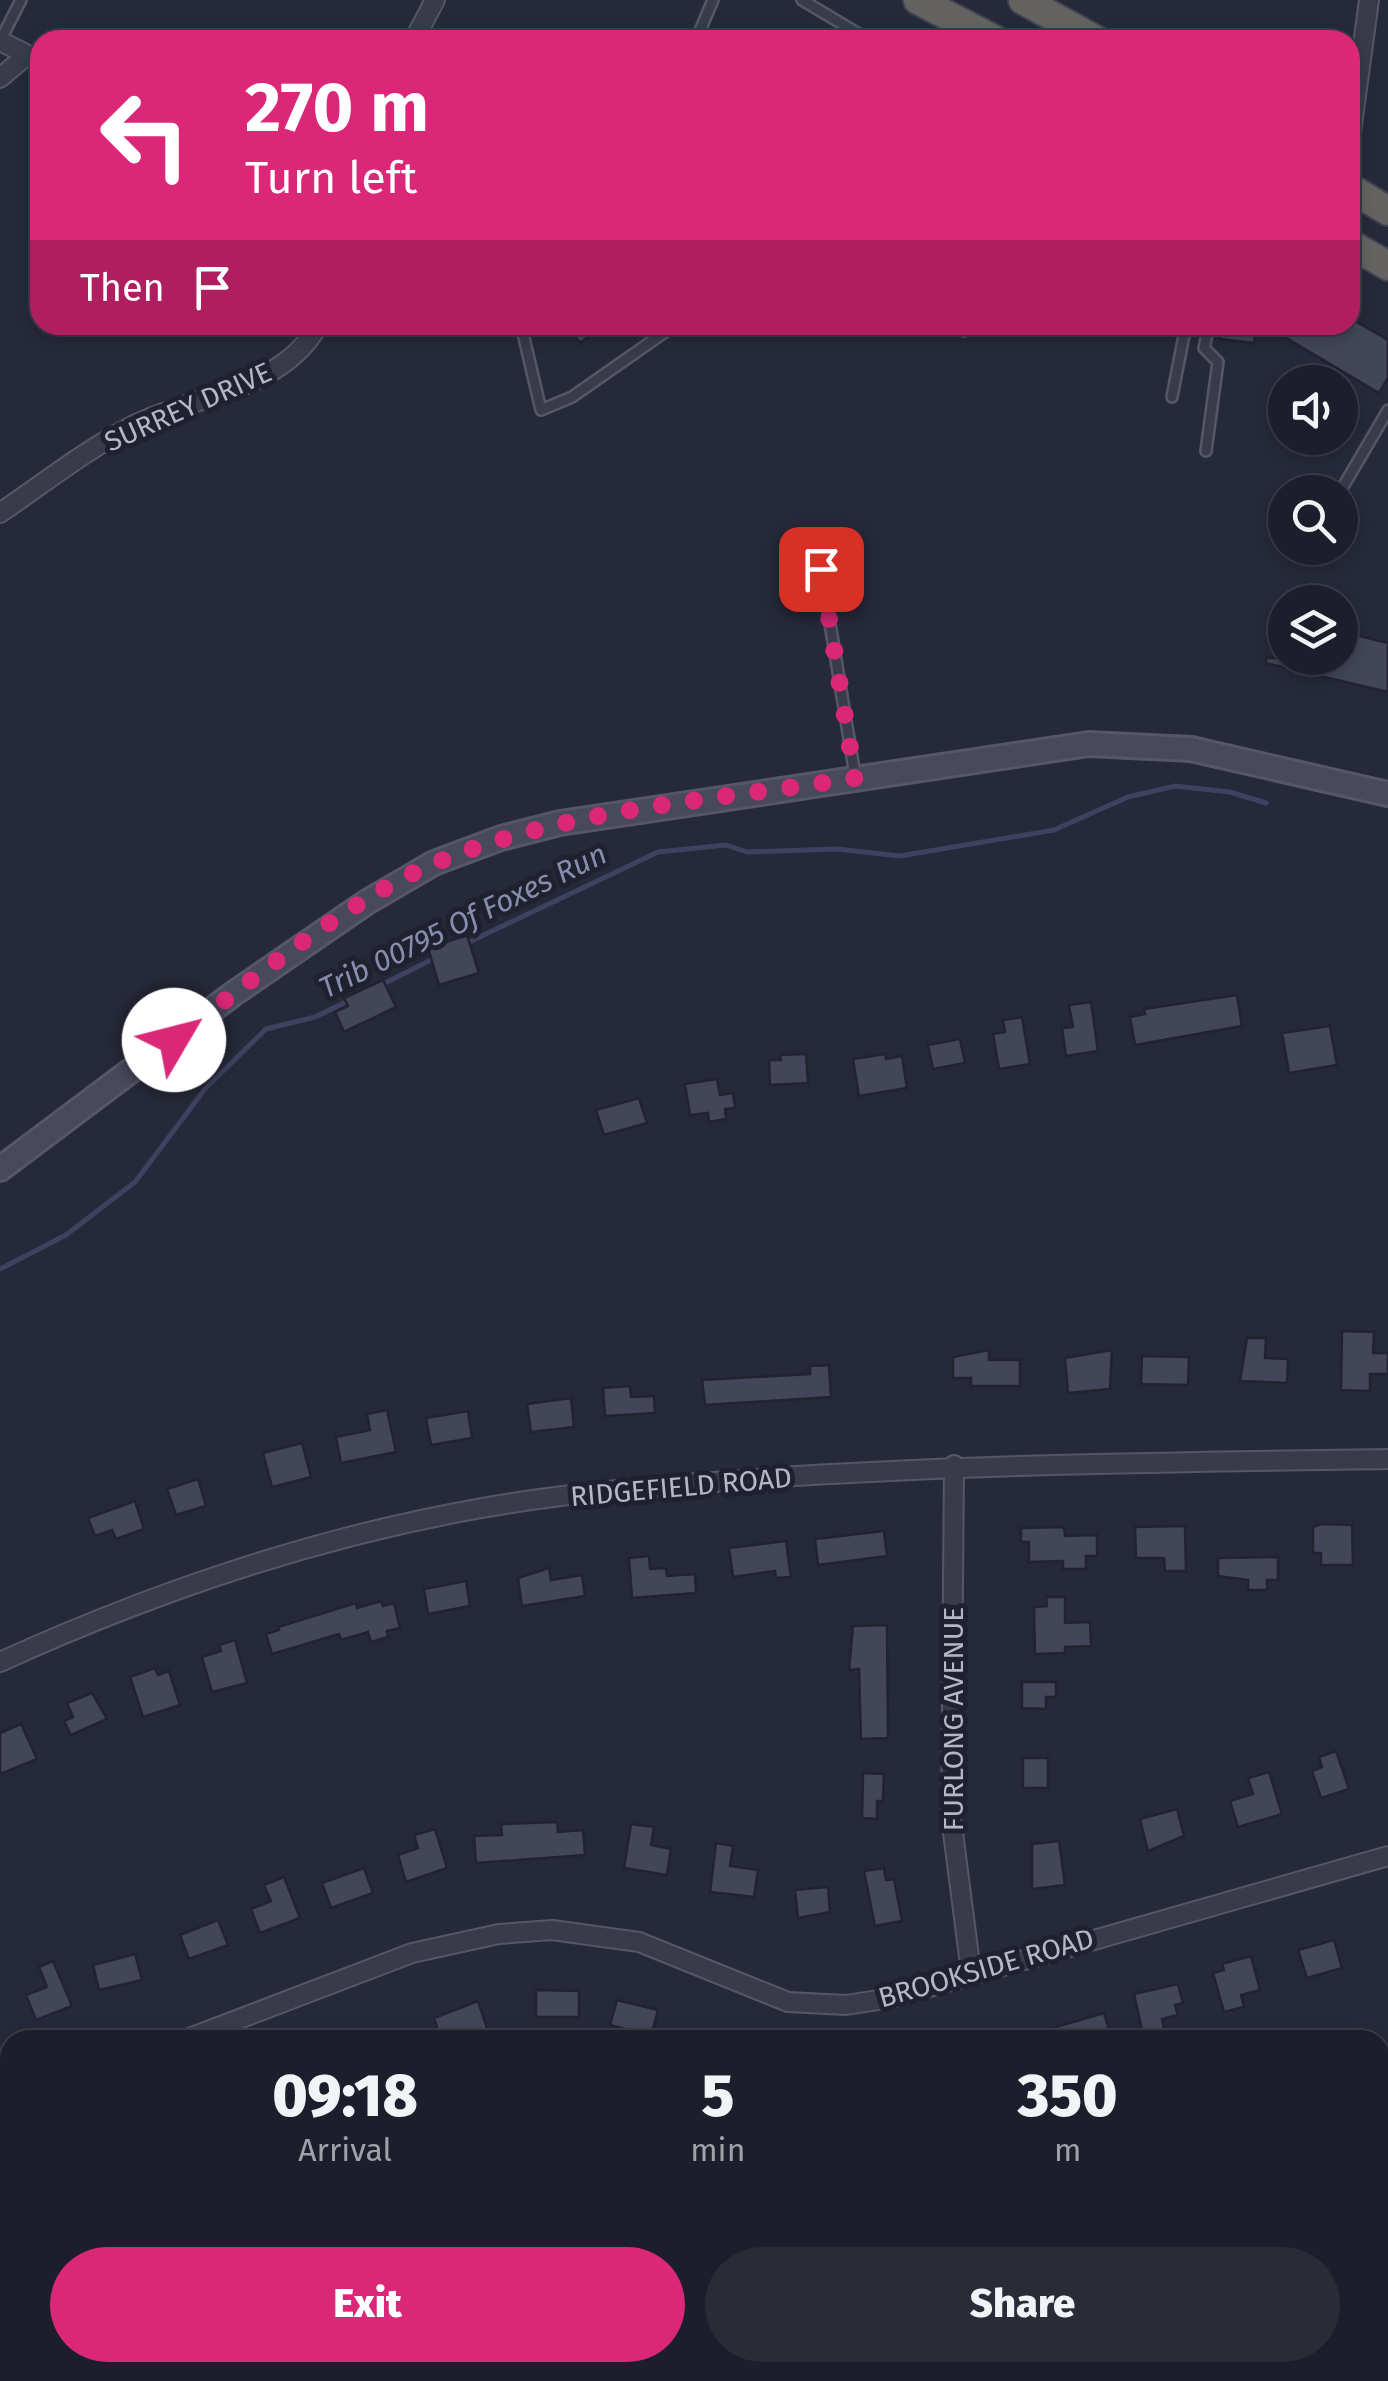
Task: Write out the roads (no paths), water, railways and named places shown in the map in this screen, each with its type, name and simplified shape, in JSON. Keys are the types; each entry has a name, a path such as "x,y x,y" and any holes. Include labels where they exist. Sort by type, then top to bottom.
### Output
{"highway":[{"path":"918,0 965,30"},
{"path":"1023,0 1078,30"},
{"path":"1360,194 1388,210"},
{"path":"1360,250 1388,266"}],"main road":[{"path":"0,1170 273,965 434,863 501,838 560,823 855,778 1056,748 1125,743 1191,749 1388,794"}],"street":[{"path":"420,30 436,0"},
{"path":"1360,66 1369,0"},
{"path":"0,41 30,56"},
{"path":"0,78 30,60"},
{"name":"SURREY DRIVE","path":"0,514 136,424 276,370 313,335"},
{"name":"RIDGEFIELD ROAD","path":"0,1662 84,1624 272,1558 480,1508 648,1486 954,1465 1388,1458"},
{"name":"FURLONG AVENUE","path":"954,1465 951,1817 972,1972"},
{"name":"BROOKSIDE ROAD","path":"210,2030 412,1953 499,1934 552,1930 640,1942 748,1987 810,2006 891,1998 1388,1856"}],"lane":[{"path":"0,41 21,0"},
{"path":"700,30 713,0"},
{"path":"802,0 852,30"},
{"path":"522,335 541,410 572,397 661,335"},
{"path":"1172,396 1184,335"},
{"path":"1206,335 1204,348 1218,362 1206,451"},
{"path":"1350,475 1388,410"},
{"path":"821,569 855,778"}],"waterway":[{"name":"Trib 00795 Of Foxes Run","path":"465,944 658,852 726,845 747,852 837,849 900,856 1054,830 1128,797 1175,786 1230,792 1266,803"},
{"name":"Trib 00795 Of Foxes Run","path":"379,986 437,957"},
{"name":"Trib 00795 Of Foxes Run","path":"0,1269 66,1235 135,1182 205,1089 266,1029 315,1017 352,999"}]}
